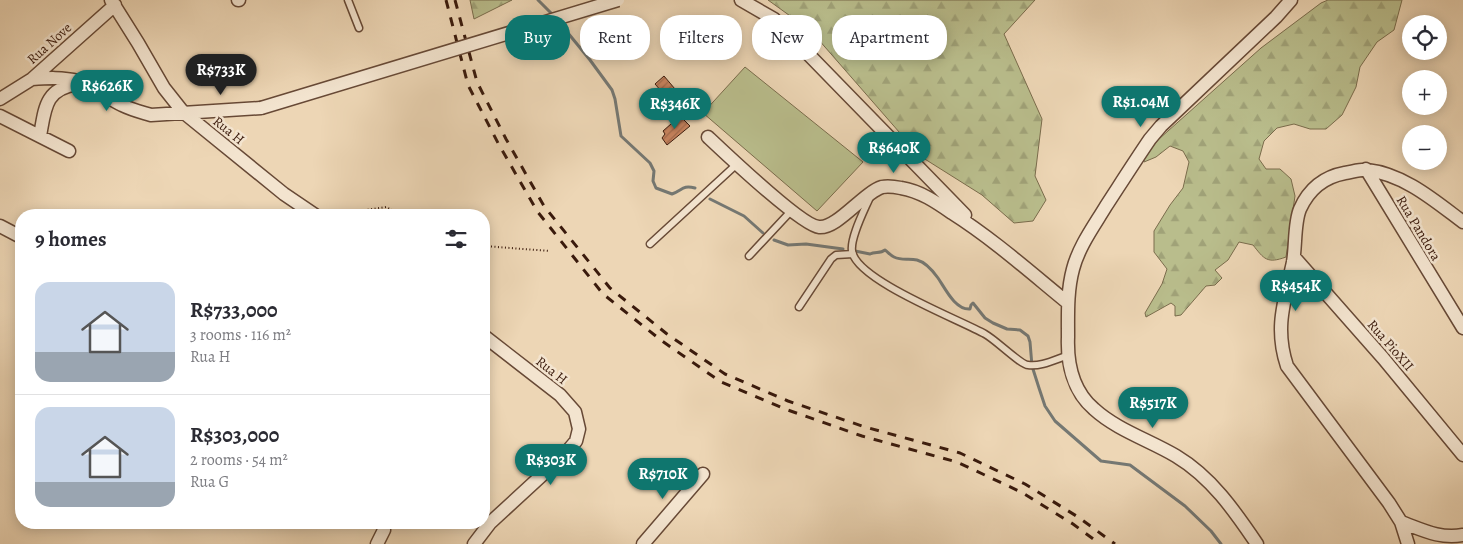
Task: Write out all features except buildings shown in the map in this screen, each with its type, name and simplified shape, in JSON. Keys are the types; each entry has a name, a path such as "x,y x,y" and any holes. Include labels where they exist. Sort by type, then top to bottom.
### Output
{"street":[{"path":"32,79 61,78 82,83 137,111 151,115 261,108 618,0"},
{"path":"741,0 774,19 980,231 1068,303"},
{"path":"1257,544 1201,473 1176,456 1114,424 1093,409 1079,392 1072,374 1068,355 1068,303 1073,270 1088,236 1150,139 1161,126 1276,17 1291,0"},
{"name":"Rua Nove","path":"0,99 32,79 113,3"},
{"name":"Rua H","path":"113,3 164,88 182,112 284,194 306,209"},
{"path":"40,136 45,108 54,92 66,86 82,83"},
{"path":"0,116 69,151"},
{"path":"708,137 737,164 813,226 820,228 830,225 871,193 884,187 917,192 980,231"},
{"path":"1408,544 1400,522 1389,502 1287,366 1281,348 1280,322 1294,257 1299,211 1310,192 1320,182 1336,175 1366,170 1392,176 1427,195 1463,222"},
{"name":"Rua Pandora","path":"1366,170 1463,328"},
{"path":"0,226 15,234"},
{"name":"Rua PioXII","path":"1294,257 1383,358 1463,455"},
{"name":"Rua H","path":"490,341 560,395 575,412 579,429 576,441 565,454 490,523"},
{"path":"643,544 703,474"},
{"path":"1400,522 1448,538 1463,535"},
{"name":"Rua H","path":"474,544 485,529"},
{"path":"377,544 384,530"}],"lane":[{"path":"348,0 359,28"},
{"path":"650,244 737,164"},
{"path":"871,193 852,241 855,260 882,282 989,336 1027,366 1041,364 1068,355"},
{"path":"748,256 792,210"},
{"path":"799,307 831,259 836,255 853,254"}],"path":[{"path":"373,209 386,207 390,209"},
{"path":"490,246 550,251"}],"green space":[{"path":"470,0 512,0 474,19"},
{"path":"768,0 1035,0 1004,34 1042,119 1035,176 1046,200 1033,221 1014,223 982,195 920,156 836,60 947,60 947,15 832,15 832,55 822,44 822,15 789,15"},
{"path":"1328,0 1402,0 1394,30 1377,42 1360,67 1356,87 1342,115 1326,129 1310,129 1294,124 1277,128 1264,141 1259,159 1266,169 1280,169 1291,179 1295,196 1286,257 1274,260 1266,259 1253,245 1239,242 1228,260 1215,270 1222,278 1215,285 1206,286 1181,315 1175,316 1175,306 1171,303 1146,317 1145,313 1162,284 1167,269 1154,252 1154,231 1183,188 1189,162 1183,151 1170,146 1156,157 1144,162 1144,156 1159,139 1261,48 1321,3"},
{"path":"745,67 863,162 817,211 703,113"}],"waterway":[{"path":"538,0 553,15"},
{"path":"570,35 612,90 621,136 650,163 654,171 653,181 656,188 672,194 685,188 695,188"},
{"path":"710,199 744,216 763,233"},
{"path":"774,240 788,245 806,244 843,249"},
{"path":"855,251 870,254 885,250 897,258 920,261 934,273 951,298 960,306 970,309 973,303 985,318 993,323 1007,329 1020,330 1028,336 1032,366 1045,406 1055,421 1101,461 1130,465 1185,506 1211,531 1221,544"}],"railway":[{"path":"446,0 468,85 498,143 537,211 603,294 662,341 721,382 785,409 862,436 957,462 1021,492 1073,524 1100,544"},
{"path":"455,0 477,82 506,139 544,206 610,288 667,334 725,374 788,401 865,427 960,453 1025,484 1078,517 1115,544"}]}
